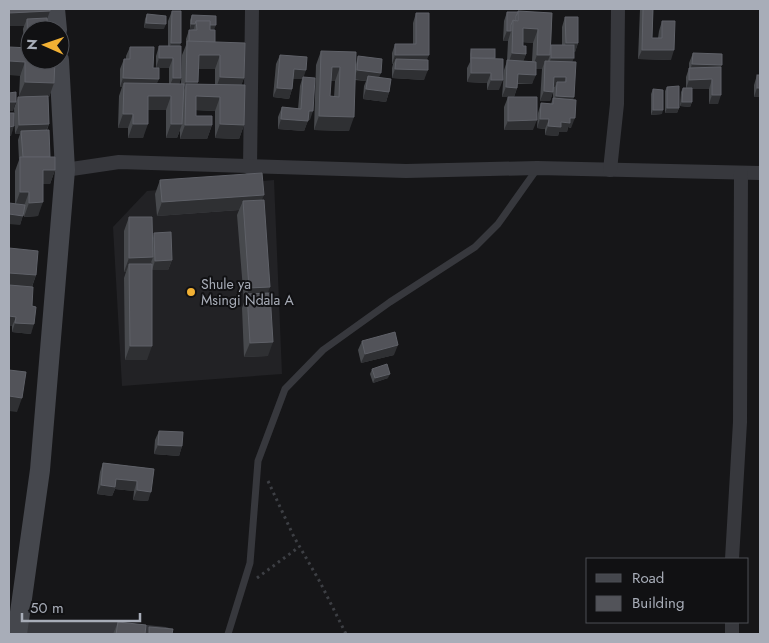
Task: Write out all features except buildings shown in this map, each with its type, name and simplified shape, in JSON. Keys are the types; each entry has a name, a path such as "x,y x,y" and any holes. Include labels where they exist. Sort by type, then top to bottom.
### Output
{"street":[{"path":"250,168 252,9"},
{"path":"610,170 617,104 618,9"},
{"path":"60,70 65,170 40,470 17,631 98,627 165,634"},
{"path":"65,170 119,162 250,168 406,171 537,168 760,173"},
{"path":"732,558 740,422 741,173"}],"lane":[{"path":"228,634 250,563 258,461 281,398 298,373 322,350 357,324 475,247 498,224 537,168"}],"path":[{"path":"258,461 299,547 320,582 346,634"},
{"path":"243,589 299,547"}],"shaded area":[{"path":"274,180 282,374 122,386 113,227 147,191"}],"place":[{"name":"Shule ya Msingi Ndala A","path":"191,292"}]}
